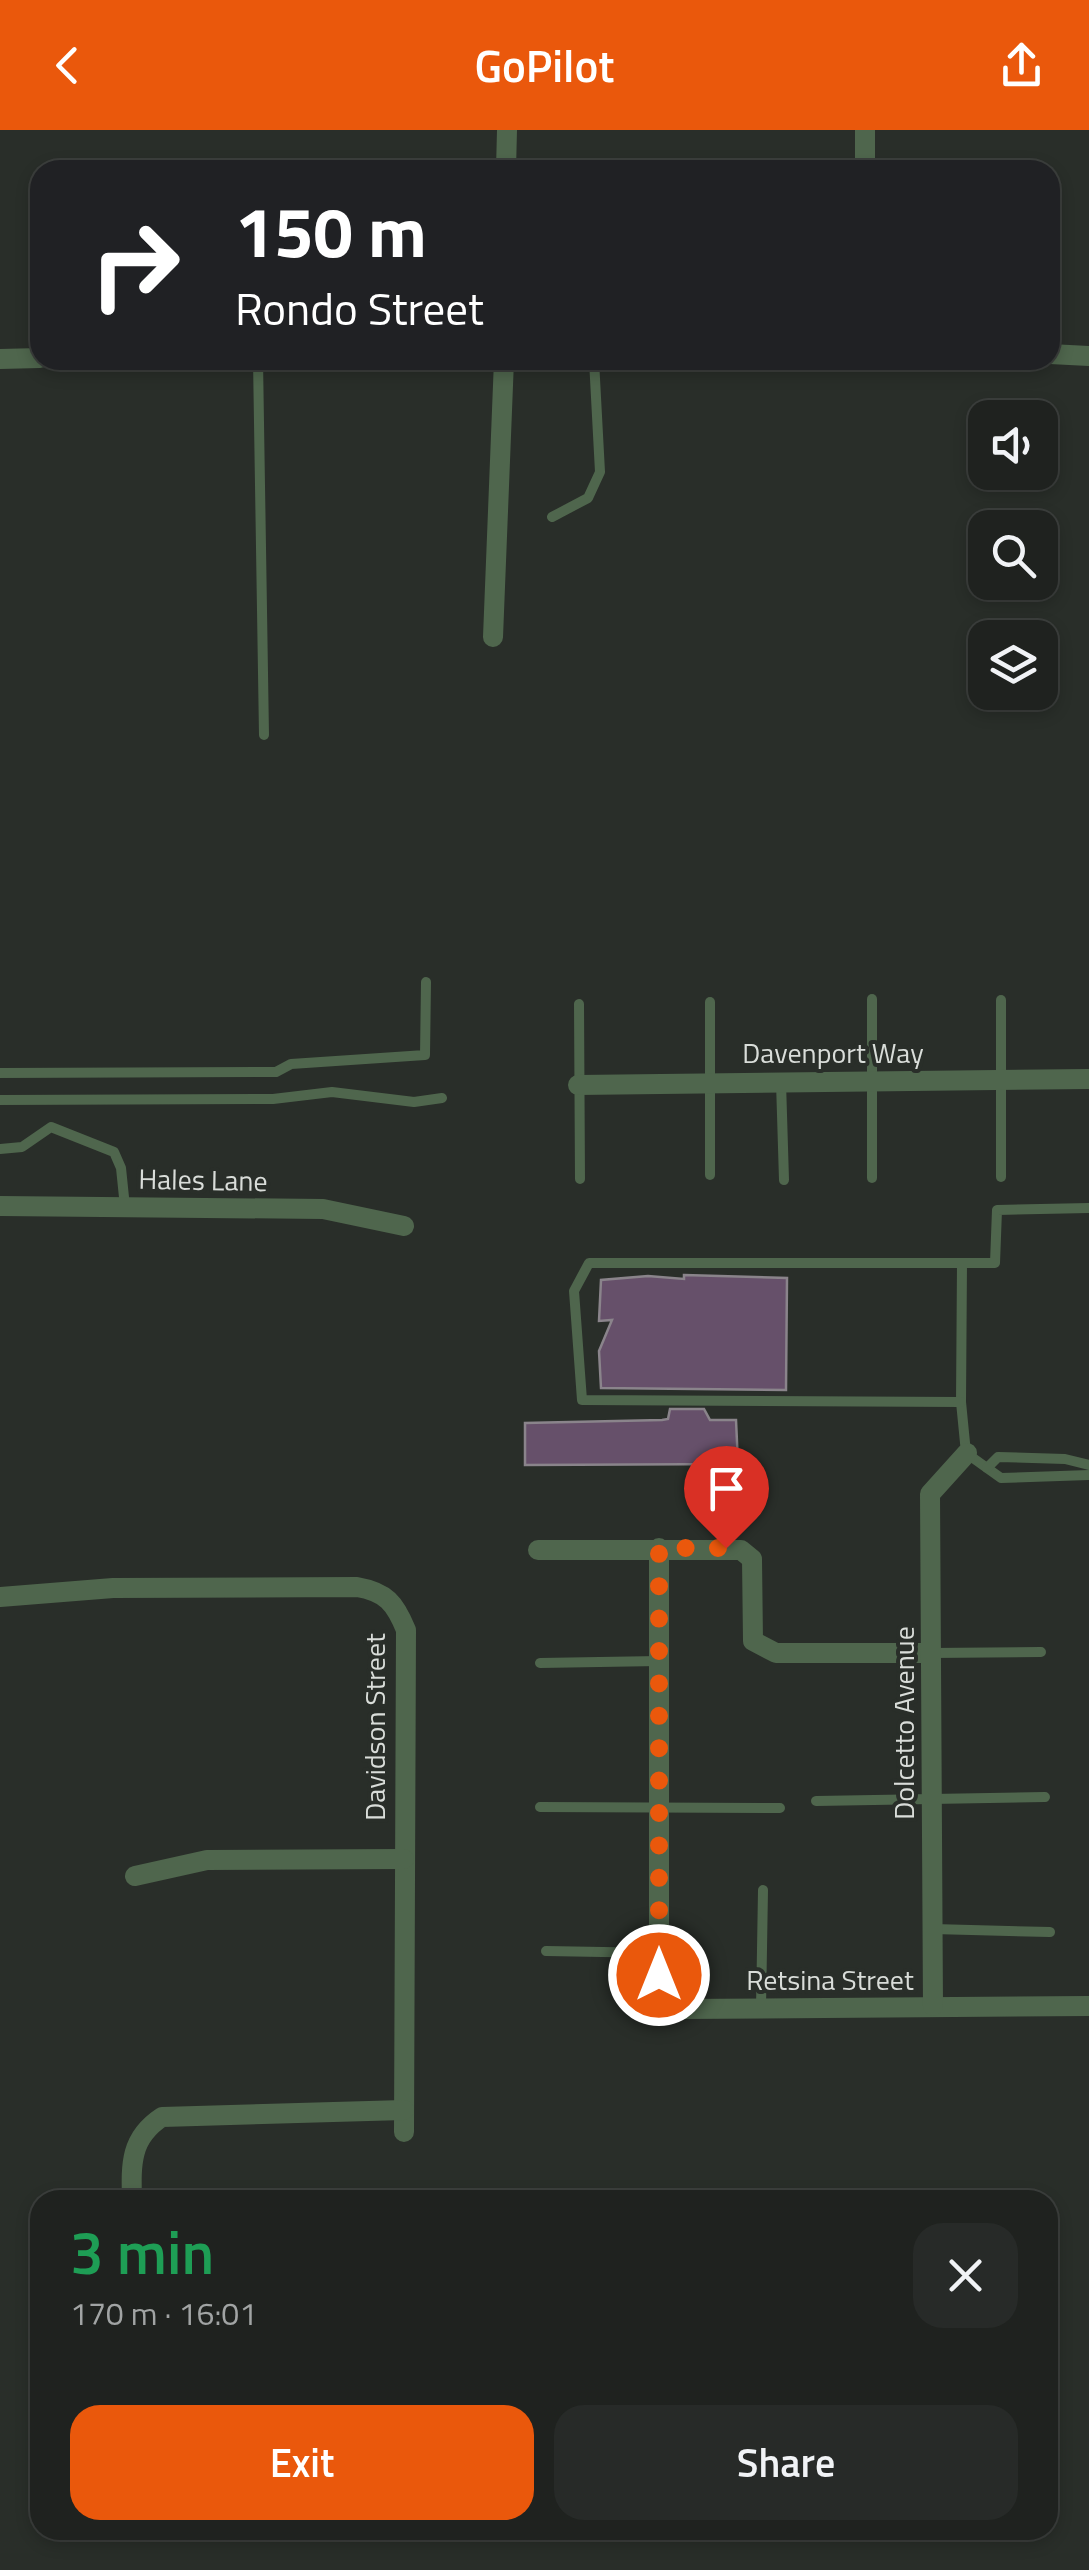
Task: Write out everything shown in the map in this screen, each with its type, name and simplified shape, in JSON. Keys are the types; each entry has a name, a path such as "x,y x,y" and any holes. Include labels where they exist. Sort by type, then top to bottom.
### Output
{"street":[{"path":"506,160 507,130"},
{"path":"864,130 865,160"},
{"path":"1060,355 1089,356"},
{"path":"0,360 30,358"},
{"path":"494,637 504,370"},
{"name":"Davenport Way","path":"578,1085 1089,1079"},
{"name":"Hales Lane","path":"0,1206 324,1208 404,1226"},
{"name":"Dolcetto Avenue","path":"933,2006 930,1494 967,1453"},
{"name":"Retsina Street","path":"659,1548 662,1991 681,2008 1089,2006"},
{"path":"538,1550 741,1550 752,1559 753,1641 762,1649 776,1653 931,1654"},
{"name":"Davidson Street","path":"0,1596 112,1588 357,1588 381,1592 397,1606 406,1630 404,2132"},
{"path":"135,1876 207,1860 404,1858"},
{"path":"132,2190 134,2144 144,2128 162,2117 404,2110"}],"lane":[{"path":"258,370 264,735"},
{"path":"552,517 588,498 600,472 595,370"},
{"path":"0,1073 276,1072 291,1064 424,1055 426,982"},
{"path":"872,999 872,1178"},
{"path":"1001,1000 1001,1177"},
{"path":"710,1002 710,1174"},
{"path":"578,1004 580,1179"},
{"path":"782,1080 784,1180"},
{"path":"0,1100 272,1099 332,1092 414,1102 442,1098"},
{"path":"0,1149 22,1147 42,1129 51,1127 110,1149 121,1168 125,1207"},
{"path":"961,1402 582,1400 574,1291 589,1264 996,1262 997,1210 1089,1208"},
{"path":"962,1263 961,1402 967,1453 1001,1478 1089,1475"},
{"path":"987,1468 998,1457 1065,1459 1089,1465"},
{"path":"931,1654 1041,1652"},
{"path":"540,1662 659,1660"},
{"path":"816,1800 1045,1797"},
{"path":"540,1807 780,1808"},
{"path":"760,2008 763,1890"},
{"path":"933,1929 1050,1932"},
{"path":"546,1952 659,1952"}],"building":[{"path":"684,1275 787,1278 786,1390 601,1388 599,1351 612,1320 599,1321 601,1280 648,1276 684,1279"},
{"path":"670,1409 704,1409 710,1420 736,1420 738,1464 525,1465 525,1423 662,1420 668,1419"}],"route":[{"path":"659,1975 659,1548 726,1548"}]}
